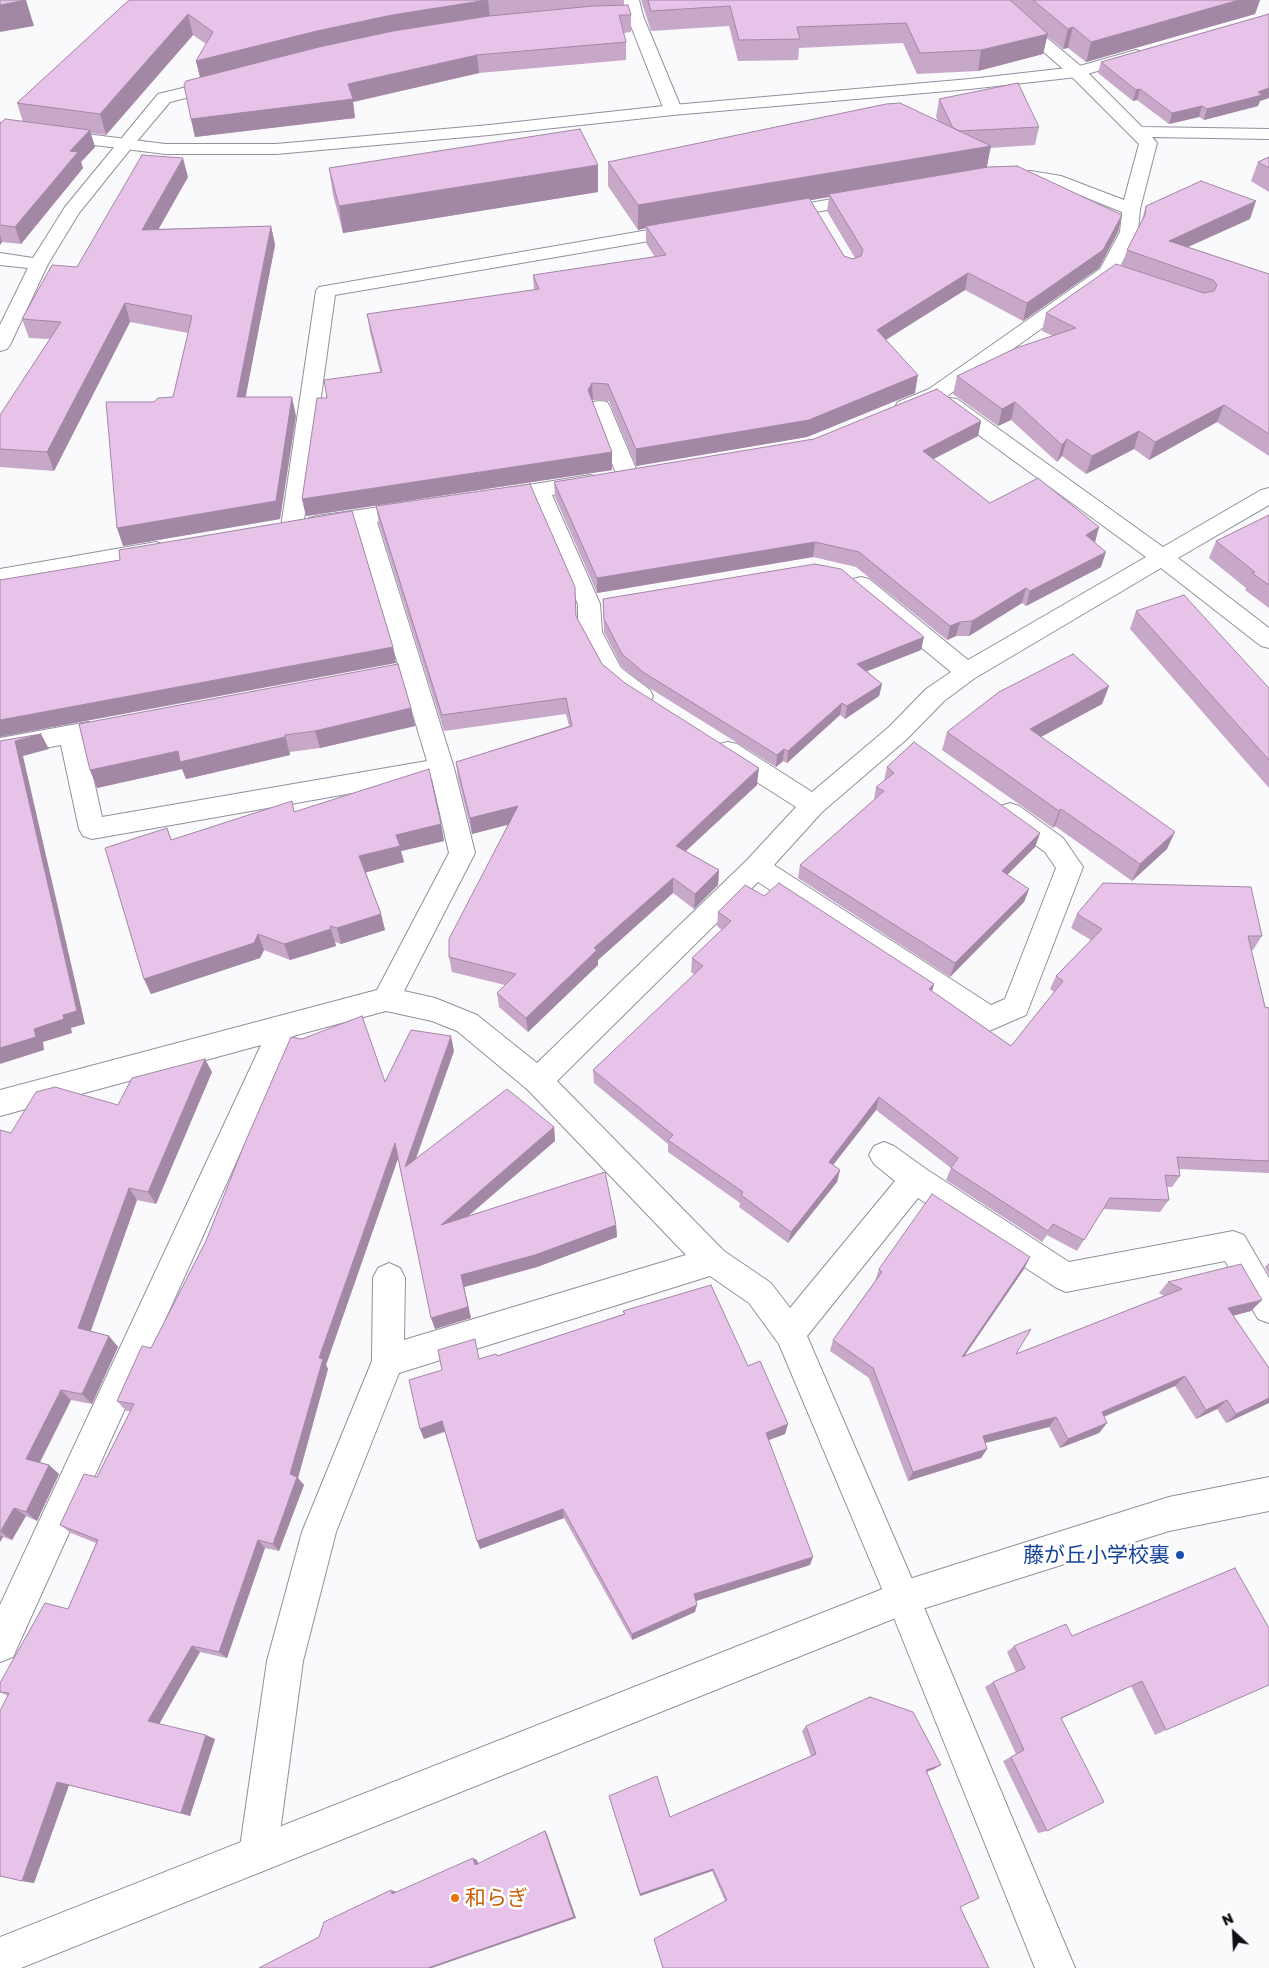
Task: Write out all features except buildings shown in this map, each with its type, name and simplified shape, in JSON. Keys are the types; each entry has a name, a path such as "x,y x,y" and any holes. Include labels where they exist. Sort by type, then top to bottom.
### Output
{"street":[{"path":"883,416 936,394 1117,274 1129,232 1132,209 1148,143 1077,72 993,0"},
{"path":"574,19 633,8 673,110"},
{"path":"0,128 165,149 276,150 673,110 970,84 1077,72 1154,50"},
{"path":"0,345 39,264 71,211 164,98 238,79"},
{"path":"1137,132 1269,134"},
{"path":"984,178 1031,176 1061,181 1132,209"},
{"path":"757,218 818,215 880,196"},
{"path":"432,507 282,529 326,291 700,228"},
{"path":"0,259 39,264"},
{"path":"936,394 1163,558 1269,640"},
{"path":"481,500 637,474 600,407"},
{"path":"539,491 599,603 590,632 612,674 658,708"},
{"path":"538,1081 756,867 814,805 906,738 934,695 967,672 1269,495"},
{"path":"365,517 401,672 442,768 462,853 386,999"},
{"path":"0,577 175,547"},
{"path":"847,574 967,672"},
{"path":"0,747 110,727"},
{"path":"71,734 92,829 442,768"},
{"path":"707,738 814,805"},
{"path":"756,867 989,1019 1016,1007 1070,867 1054,845 992,800"},
{"path":"0,1103 386,999 435,1010 467,1022 538,1081 713,1261 760,1293 790,1333 903,1598 1055,1968"},
{"path":"0,1644 282,1027"},
{"path":"884,1155 915,1179 1066,1277 1233,1245 1269,1308"},
{"path":"790,1333 915,1179"},
{"path":"388,1361 713,1261"},
{"path":"258,1854 285,1661 318,1532 388,1361 389,1278"},
{"path":"0,1957 903,1598 1169,1514 1268,1497"}],"place":[{"name":"藤が丘小学校裏","path":"1180,1555"},
{"name":"和らぎ","path":"455,1898"}]}
